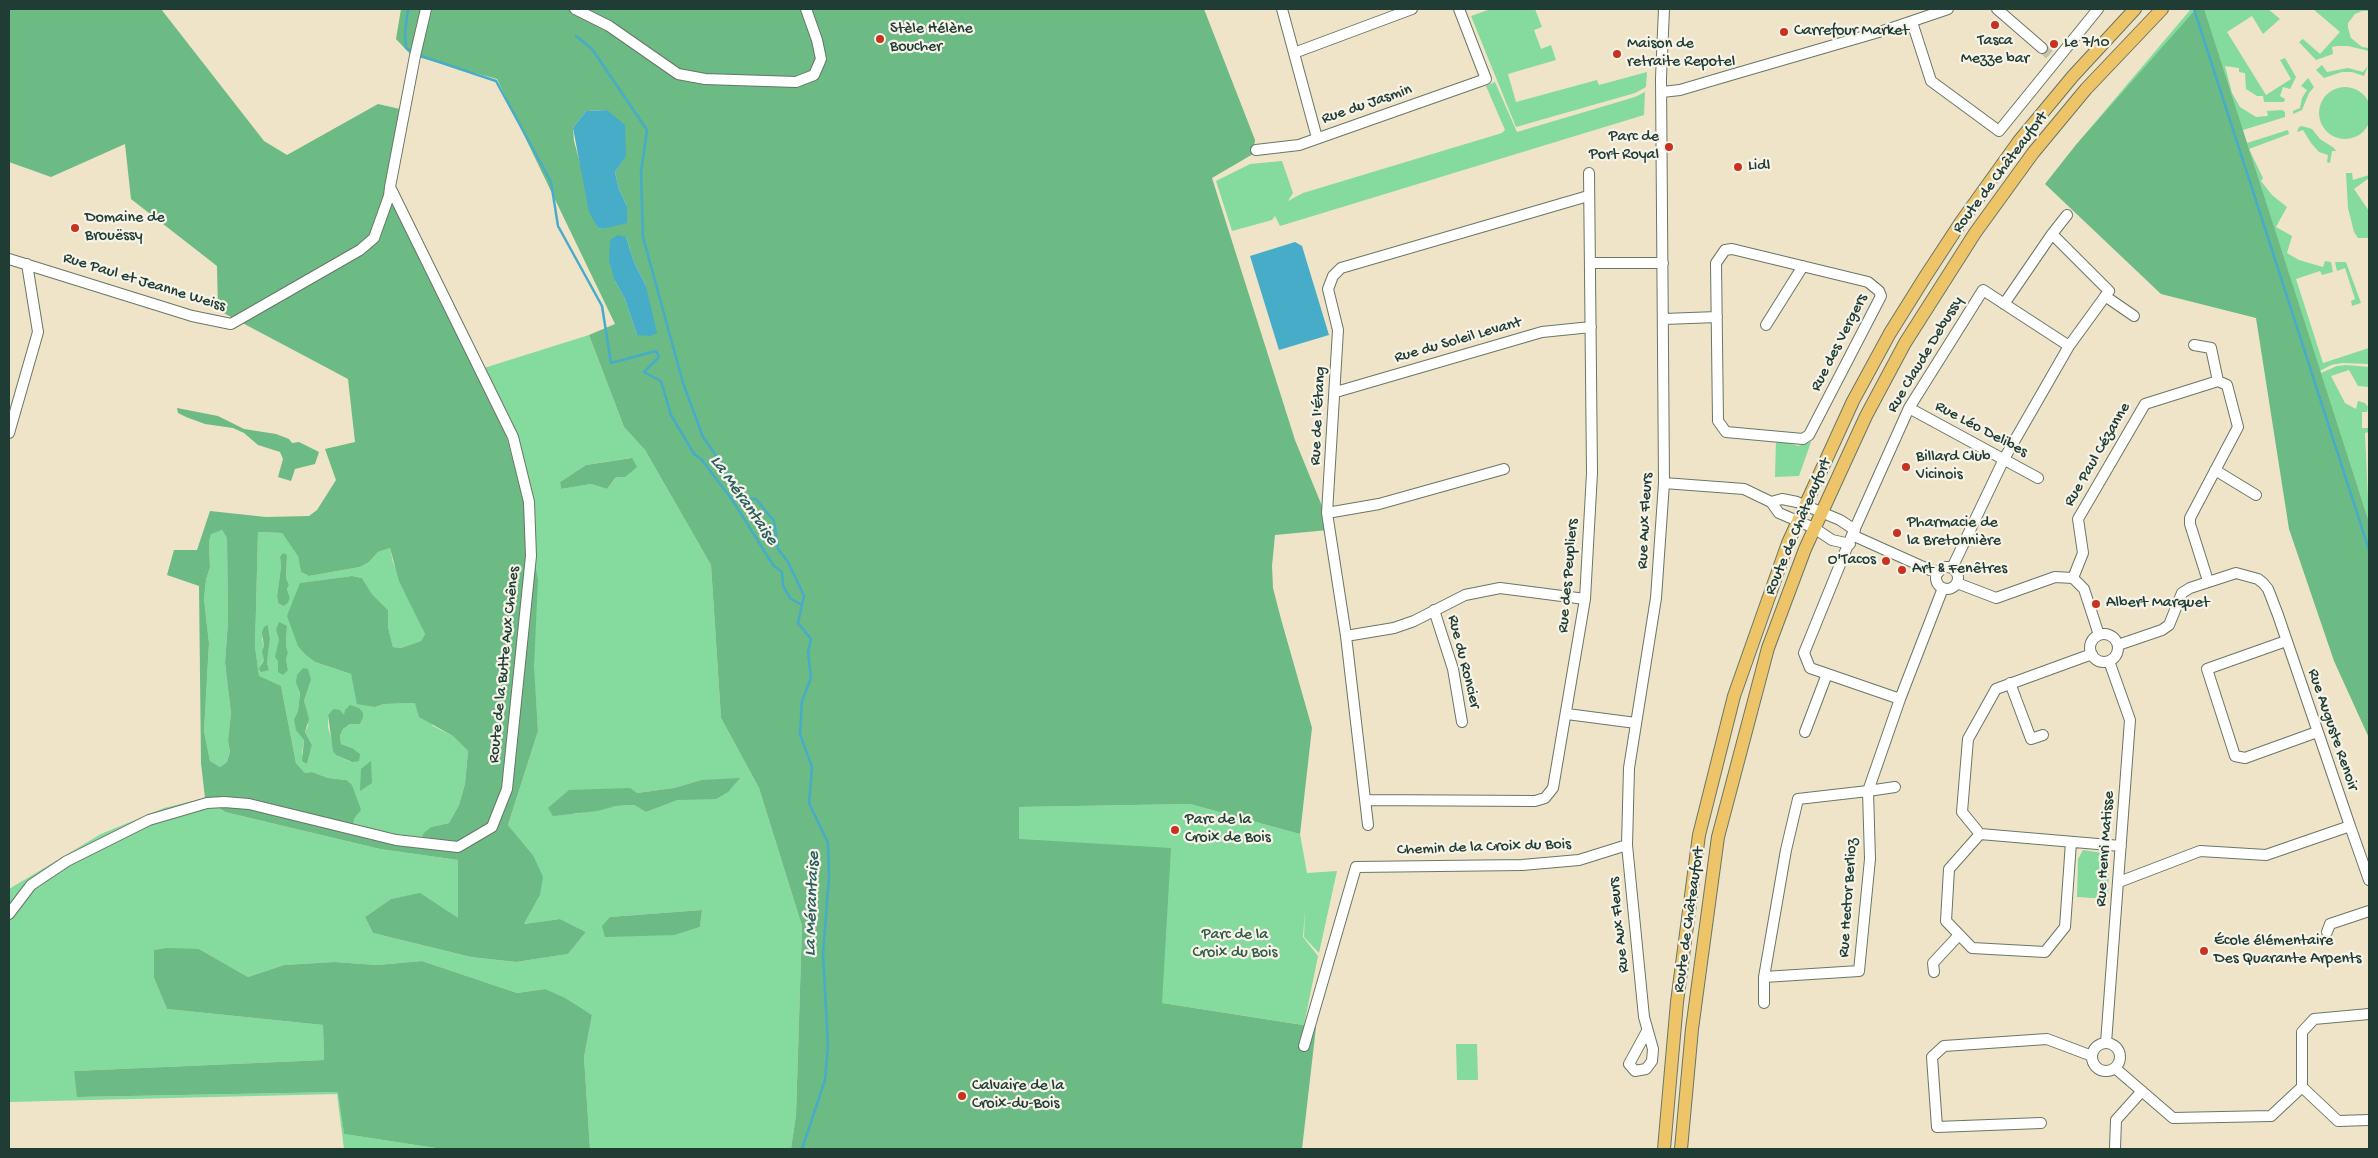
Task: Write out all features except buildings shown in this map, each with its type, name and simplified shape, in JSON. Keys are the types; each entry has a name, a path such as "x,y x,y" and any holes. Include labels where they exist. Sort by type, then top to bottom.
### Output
{"main road":[{"name":"Route de Châteaufort","path":"1681,1149 1692,1029 1718,837 1768,648 1806,525 1804,505 1836,435 1890,333 1956,230 2019,141 2073,76 2135,9"},
{"name":"Route de Châteaufort","path":"1664,1149 1677,1002 1700,835 1734,696 1806,525 1821,512 1866,416 1905,343 1975,233 2034,153 2086,89 2162,9"}],"street":[{"path":"390,187 426,9"},
{"path":"575,9 622,34 678,74 705,79 796,82 814,75 821,59 817,40 806,9"},
{"path":"1282,9 1317,138"},
{"path":"1294,53 1412,9"},
{"name":"Rue du Jasmin","path":"1256,150 1299,145 1486,79 1459,9"},
{"name":"Rue Aux Fleurs","path":"1647,1031 1632,905 1628,845 1630,768 1656,598 1664,483 1662,92 1664,9"},
{"path":"1662,92 1680,90 1912,22 1948,9"},
{"path":"1997,9 2042,48"},
{"path":"1912,22 1931,81 1999,130 2054,59 2098,9"},
{"name":"Rue des Peupliers","path":"1365,800 1535,801 1545,798 1553,788 1585,600 1592,473 1589,172"},
{"name":"Rue Paul et Jeanne Weiss","path":"9,259 192,316 231,324 360,250 374,238 389,196 390,187"},
{"name":"Route de la Butte Aux Chênes","path":"9,914 31,885 66,861 149,820 207,803 249,804 396,840 458,847 492,827 507,789 531,556 529,502 513,437 390,187"},
{"name":"Rue de l'Étang","path":"1368,825 1346,636 1328,513 1338,330 1328,289 1333,276 1341,268 1588,196"},
{"path":"2004,304 2067,215"},
{"path":"1952,568 2004,459 2069,346 2108,291 2052,234"},
{"name":"Rue des Vergers","path":"1725,250 1739,250 1868,282 1875,285 1881,296 1809,435 1803,439 1732,434 1721,428 1718,421 1717,317 1716,263 1725,250"},
{"path":"1591,263 1663,262"},
{"path":"9,433 38,332 27,264"},
{"path":"1766,325 1803,266"},
{"name":"Rue Claude Debussy","path":"1900,699 1810,668 1804,654 1852,536 1910,408 1983,290 2069,346"},
{"path":"2105,296 2134,316"},
{"path":"1664,319 1717,317"},
{"name":"Rue du Soleil Levant","path":"1336,392 1542,332 1591,327"},
{"path":"2194,345 2211,348 2218,381 2227,384 2238,426 2190,518 2190,524 2208,582"},
{"name":"Rue Paul Cézanne","path":"2073,578 2083,553 2078,520 2145,404 2218,381"},
{"name":"Rue Léo Delibes","path":"1910,408 2038,478"},
{"path":"1328,513 1379,504 1504,468"},
{"path":"2215,470 2256,495"},
{"path":"1664,483 1744,489 1771,502 1779,513 1806,525 1832,540 1852,536"},
{"path":"1771,502 1782,499 1804,505 1840,520 1852,536 1930,570 1939,572 1947,567 1952,568 1958,574 1957,583 1949,589 1943,588 1937,581 1939,572"},
{"name":"Rue Auguste Renoir","path":"2118,645 2162,630 2169,625 2182,593 2236,573 2258,579 2268,589 2369,880"},
{"path":"1957,583 1996,598 2055,577 2073,578 2084,589 2099,635"},
{"path":"1346,636 1394,628 1465,595 1500,588 1585,600"},
{"name":"Rue Hector Berlioz","path":"1764,977 1859,971 1870,859 1868,791 1900,699 1943,588"},
{"name":"Rue du Roncier","path":"1434,610 1453,669 1462,722"},
{"path":"2099,635 2111,636 2118,645 2116,655 2109,661 2098,660 2092,654 2091,642 2099,635"},
{"path":"2286,641 2208,669 2235,756 2245,758 2317,732"},
{"path":"2092,654 1996,689 1968,739 1962,812 1980,834 2121,846"},
{"name":"Rue Henri Matisse","path":"2106,1043 2130,720 2109,661"},
{"path":"1805,732 1827,674"},
{"path":"2010,683 2030,739 2043,735"},
{"path":"1567,714 1636,723"},
{"path":"1764,1003 1764,977 1786,850 1798,799 1895,787"},
{"path":"2119,882 2200,851 2266,855 2350,826"},
{"path":"1980,834 1949,869 1946,921 1972,948 2045,952 2065,927 2071,842"},
{"name":"Chemin de la Croix du Bois","path":"1304,1046 1356,867 1522,866 1579,860 1628,845"},
{"path":"2327,932 2330,924 2369,911"},
{"path":"1934,972 1933,963 1960,935"},
{"path":"2369,1014 2314,1019 2302,1032 2302,1087 2338,1122 2369,1120"},
{"path":"2041,1122 1937,1127 1932,1057 1944,1046 2047,1038 2092,1056"},
{"path":"2106,1043 2111,1044 2119,1051 2120,1060 2115,1068 2110,1071 2099,1070 2092,1061 2096,1046 2106,1043"},
{"path":"2115,1068 2173,1118 2271,1116 2302,1087"},
{"path":"2115,1148 2116,1120 2142,1091"}],"green space":[{"path":"9,9 161,9 264,141 287,155 378,104 400,109 388,185 506,436 522,495 538,580 534,666 538,731 508,825 533,855 543,877 540,895 524,924 560,919 586,932 568,954 516,962 471,957 373,933 365,917 391,899 420,893 458,918 458,860 380,849 225,812 205,798 201,763 199,586 167,575 174,550 197,550 210,511 266,517 309,516 317,510 336,480 325,449 355,442 348,379 218,310 217,266 131,199 125,144 51,177 9,162","holes":["222,530 227,538 228,621 225,663 231,713 228,741 230,752 227,762 220,767 210,761 204,731 209,643 204,599 206,580 210,567 209,542 211,534","258,532 282,533 298,556 301,572 309,576 360,567 369,562 378,552 390,548 399,581 425,634 421,641 401,648 393,647 388,627 388,610 372,594 362,578 352,576 300,583 287,616 298,646 305,654 315,662 351,674 357,704 375,707 384,704 415,703 419,717 453,736 468,751 465,784 459,805 449,823 431,827 424,833 418,846 386,843 350,834 355,817 361,810 352,785 346,780 328,778 312,772 305,773 296,763 281,686 259,676 255,647"]},
{"path":"401,9 1204,9 1255,140 1253,154 1212,178 1295,440 1324,511 1328,530 1275,535 1272,566 1273,588 1312,728 1300,834 1190,804 1019,807 1019,839 1171,848 1162,1003 1316,1027 1302,1149 791,1149 796,1115 802,926 759,788 721,718 711,565 645,450 624,427 589,335 615,324 497,79 411,55 396,39","holes":["607,110 626,155 615,172 619,189 627,206 619,224 603,229 598,228 574,141 573,128 586,111","626,237 634,262 646,286 637,335 625,299 615,281"]},
{"path":"1491,9 1535,9 1542,27 1534,30 1541,49 1551,45 1556,60 1508,74 1516,102 1597,80 1599,85 1647,72 1646,87 1635,93 1516,127 1471,16"},
{"path":"2191,9 2268,9 2280,19 2263,34 2252,16 2227,32 2266,95 2291,79 2280,60 2285,58 2296,77 2290,89 2283,87 2280,96 2285,99 2284,102 2264,102 2263,96 2257,96 2246,89 2245,73 2239,72 2239,68 2225,66 2232,93 2240,107 2256,117 2268,116 2267,111 2282,110 2285,112 2285,117 2243,130 2244,137 2075,146"},
{"path":"2196,9 2204,9 2369,522 2369,738 2334,661 2289,529 2256,318 2161,294 2045,184 2075,146"},
{"path":"2313,9 2369,9 2369,11 2355,14 2348,23 2348,28 2351,38 2362,47 2369,48 2369,51 2348,46 2337,46 2332,47 2333,54 2316,60 2299,42 2303,39 2320,54 2340,32"},
{"path":"2322,65 2327,72 2348,68 2363,72 2368,66 2364,76 2352,72 2342,72 2324,78 2316,70"},
{"path":"2308,78 2314,87 2309,93 2302,110 2293,114 2293,111 2300,108 2302,98 2307,90 2301,86"},
{"path":"1495,82 1517,132 1635,97 1645,92 1644,115 1280,226 1275,216 1272,220 1232,231 1216,181 1250,164 1282,161 1293,193 1288,201 1303,193 1502,133 1505,130 1486,86"},
{"path":"2345,87 2355,89 2363,95 2369,103 2371,113 2369,123 2363,131 2355,137 2345,139 2335,137 2327,131 2321,123 2319,113 2321,103 2327,95 2335,89"},
{"path":"2299,127 2312,129 2320,139 2334,148 2336,151 2332,151 2330,163 2327,162 2328,155 2319,152 2303,130 2297,132"},
{"path":"2288,130 2289,134 2249,149 2263,178 2261,181 2272,195 2287,207 2276,227 2292,236 2287,253 2299,260 2323,267 2325,261 2331,262 2333,272 2322,275 2320,271 2296,279 2323,363 2369,348 2369,364 2342,363 2331,365 2320,371 2247,143"},
{"path":"2346,173 2352,173 2353,180 2369,175 2369,178 2354,189 2369,211 2369,238 2358,238 2354,232 2348,208"},
{"path":"2335,262 2346,262 2361,303 2352,306 2351,301 2355,299 2345,268 2337,271"},
{"path":"589,335 624,427 645,450 711,565 721,718 759,788 802,926 796,1115 791,1149 590,1149 584,1057 592,1015 545,989 517,993 422,961 377,965 334,962 284,965 248,977 199,949 154,950 154,978 167,1009 323,1025 324,1060 74,1071 78,1097 339,1092 344,1134 442,1149 344,1149 337,1094 9,1102 9,889 101,834 164,808 205,798 225,812 380,849 458,860 458,919 420,894 391,899 365,917 373,933 471,957 516,962 568,954 586,932 560,919 524,924 540,895 533,855 508,825 538,731 522,495 484,368","holes":["631,458 607,489 591,484 561,489 560,482 586,465","701,780 678,800 646,812 634,805 616,806 575,814 569,790 637,793 674,788","702,910 700,927 675,935 649,935 610,917"]},
{"path":"2337,366 2369,367 2369,387 2358,386 2349,370 2331,376 2345,403 2356,409 2358,401 2365,403 2368,407 2367,412 2362,412 2362,428 2369,428 2369,432 2365,433 2369,522 2321,373"},
{"path":"177,408 218,416 244,429 276,434 289,439 292,443 299,442 319,452 315,464 295,469 291,481 278,477 283,459 280,452 258,445 244,433 233,428 205,424 186,417 178,413"},
{"path":"1776,439 1798,446 1811,442 1799,476 1775,477"},
{"path":"632,458 637,467 625,477 616,477 607,489 591,484 561,489 560,482 586,465"},
{"path":"222,530 227,538 228,621 225,663 231,713 228,741 230,752 227,762 220,767 210,761 204,731 209,643 204,599 206,580 210,567 209,542 211,533"},
{"path":"258,532 282,533 298,555 301,572 309,576 360,567 369,562 378,552 390,548 393,562 425,634 421,641 401,648 393,647 388,627 388,610 372,594 362,578 352,576 301,583 295,600 315,662 351,674 354,684 375,707 384,704 415,703 433,726 453,736 468,751 465,784 459,805 449,823 431,827 418,847 386,843 349,834 355,817 346,780 328,778 312,772 305,773 296,763 281,686 259,677 255,647","holes":["287,555 286,578 289,585 287,589 290,598 283,606 278,603 277,596 281,567 280,557","268,625 270,639 267,663 269,670 261,664 264,660 262,639","287,627 286,645 288,653 286,659 288,670 279,672 279,640 276,630","311,680 304,701 308,726 305,732 312,745 307,764 302,753 304,740 294,719 298,711 300,693 296,683","333,709 344,716 363,713 360,724 350,724 343,729 340,736 341,744 352,748 351,762 336,755 328,727 328,715"]},
{"path":"283,553 287,555 286,578 289,585 287,589 290,598 287,604 283,606 278,603 277,596 281,567 280,557"},
{"path":"279,622 287,626 286,645 288,653 286,659 288,670 283,675 278,672 278,661 275,657 279,640 276,630"},
{"path":"268,625 270,639 267,663 269,670 261,672 259,669 264,660 262,632 264,627"},
{"path":"303,668 308,669 311,680 304,701 309,719 305,732 312,745 307,764 302,761 304,740 296,730 294,719 298,711 300,693 296,683 297,675"},
{"path":"350,705 359,708 363,713 360,724 350,724 343,729 340,736 341,744 352,748 360,754 359,761 352,762 336,755 333,751 328,715 333,709 340,710 344,715 345,710"},
{"path":"371,761 372,783 360,791 361,769"},
{"path":"740,778 728,792 716,799 678,800 646,812 634,805 553,816 548,808 569,790 630,788 637,793 674,788 701,780"},
{"name":"Parc de la Croix du Bois","path":"1190,804 1300,834 1307,873 1337,871 1319,953 1304,937 1305,910 1303,937 1318,956 1304,1025 1162,1003 1019,840 1019,807"},
{"path":"2083,850 2102,853 2109,868 2108,899 2077,897 2078,859"},
{"path":"702,910 700,927 675,935 605,937 602,926 610,917"},
{"path":"168,948 199,949 248,977 284,965 334,962 377,965 422,961 517,993 545,989 565,998 592,1015 584,1057 590,1149 442,1149 344,1134 338,1092 77,1097 74,1071 324,1060 323,1025 167,1009 154,978 154,950"},
{"path":"1456,1044 1477,1044 1478,1080 1457,1080"}],"water":[{"path":"607,110 625,125 626,156 615,172 619,189 627,206 627,223 603,229 598,228 589,212 573,128 586,111"},
{"path":"618,235 626,237 634,262 646,286 657,333 650,336 637,335 625,299 615,281 609,261 610,240"},
{"path":"1295,242 1302,246 1329,335 1279,350 1250,256"}],"waterway":[{"name":"La Mérantaise","path":"408,9 405,34 406,48 413,52"},
{"path":"2194,9 2369,550"},
{"path":"576,36 592,49 647,130 641,172 643,237 683,383 703,437 746,499 756,499 774,521 778,549 788,562 804,596 802,605"},
{"name":"La Mérantaise","path":"418,55 496,81 551,182 558,226 602,306 611,363 656,351 659,357 644,372 661,381 671,415 694,454 702,460 733,501 773,565 782,572 783,586 791,599 802,605 798,623 811,639 808,652 811,678 802,701 800,734 812,767 809,803 828,843 829,877 823,954 828,1045 825,1080 802,1149"}],"tunnel":[{"path":"2042,48 2052,57"}],"place":[{"name":"Tasca Mezze bar","path":"1995,25"},
{"name":"Carrefour Market","path":"1784,32"},
{"name":"Stèle Hélène Boucher","path":"880,39"},
{"name":"Le 7/10","path":"2054,44"},
{"name":"Maison de retraite Repotel","path":"1617,54"},
{"name":"Parc de Port Royal","path":"1669,147"},
{"name":"Lidl","path":"1738,167"},
{"name":"Domaine de Brouëssy","path":"75,228"},
{"name":"Billard Club Vicinois","path":"1906,467"},
{"name":"Pharmacie de la Bretonnière","path":"1897,533"},
{"name":"O'Tacos","path":"1886,561"},
{"name":"Art & Fenêtres","path":"1902,570"},
{"name":"Albert Marquet","path":"2096,604"},
{"name":"Parc de la Croix de Bois","path":"1175,830"},
{"name":"École élémentaire Des Quarante Arpents","path":"2204,951"},
{"name":"Calvaire de la Croix-du-Bois","path":"962,1096"}]}
